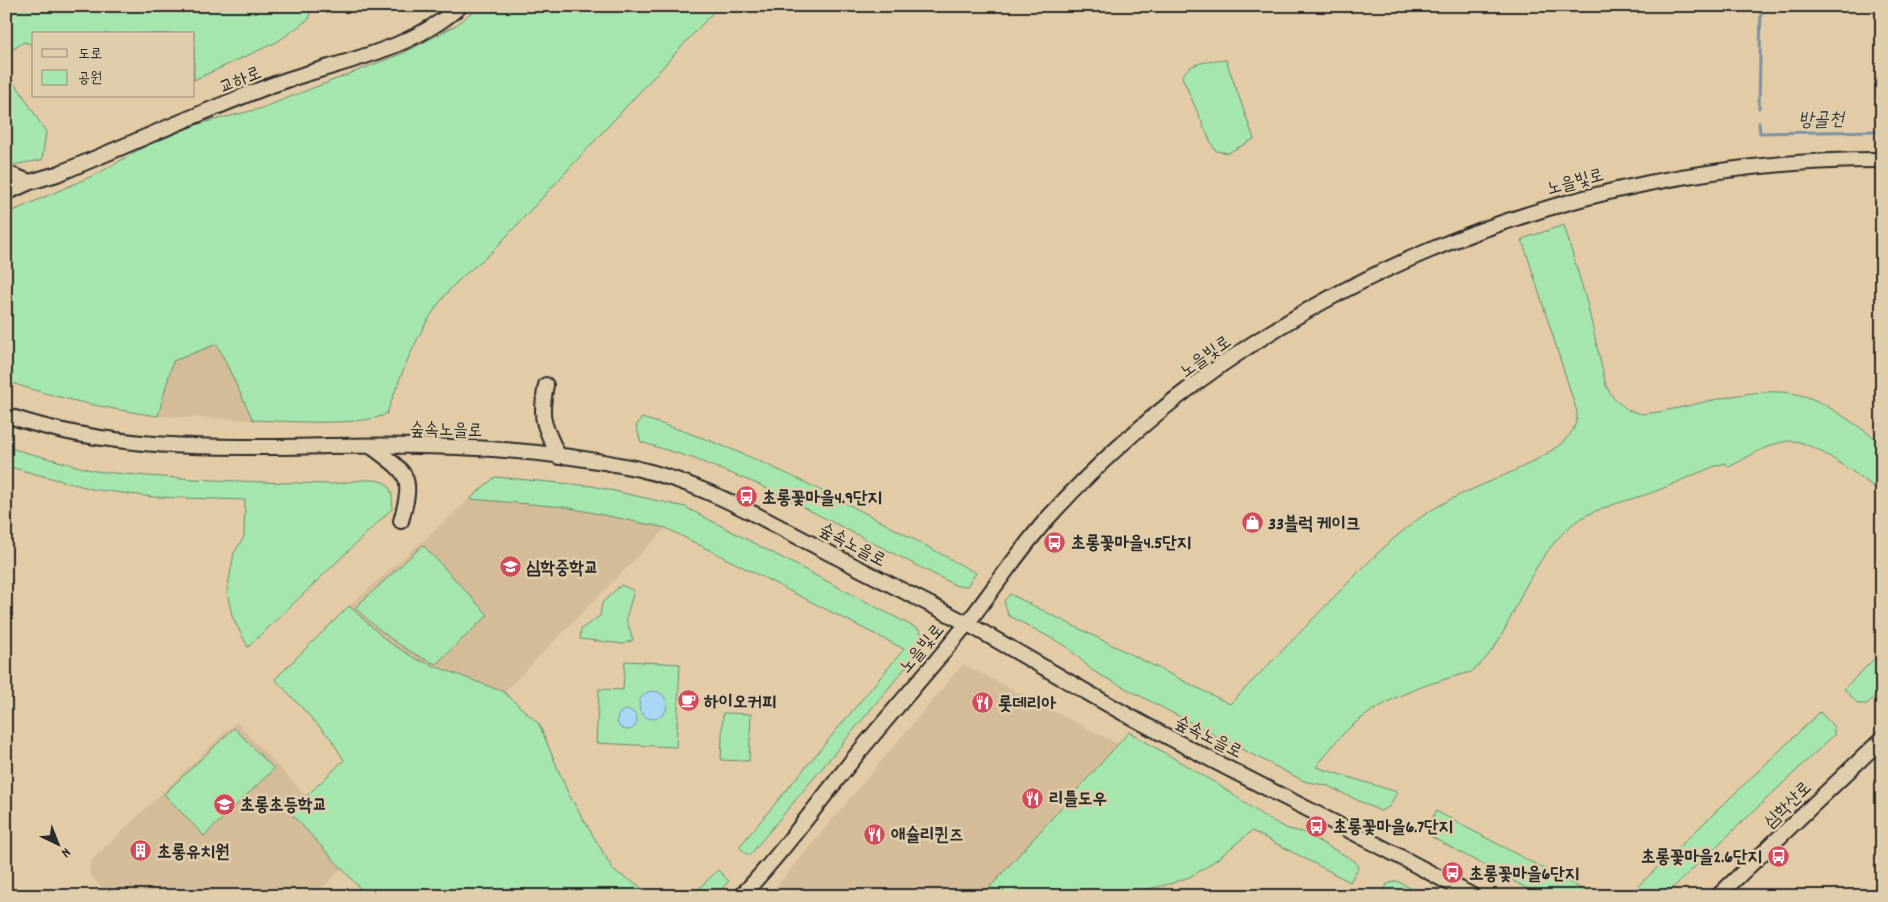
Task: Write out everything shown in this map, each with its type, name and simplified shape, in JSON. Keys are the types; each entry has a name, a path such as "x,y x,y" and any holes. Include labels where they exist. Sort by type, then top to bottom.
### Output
{"street":[{"name":"교하로","path":"6,193 30,182 57,174 273,85 326,70 409,40 448,17 460,6"},
{"name":"노을빛로","path":"741,896 966,624 1044,522 1089,474 1145,422 1259,339 1341,292 1445,243 1536,211 1610,191 1683,176 1780,163 1882,160"},
{"path":"6,173 30,182"},
{"path":"546,385 542,408 542,423 559,457"},
{"name":"숲속노을로","path":"6,415 70,433 147,443 261,448 487,448 634,468 691,484 774,522 831,555 966,624 1129,716 1473,896"},
{"path":"372,447 404,472 408,495 401,521"},
{"name":"심학산로","path":"1718,896 1882,738"}],"shaded area":[{"path":"218,344 253,420 158,416 173,361"},
{"name":"심학중학교","path":"470,499 565,507 607,513 666,528 504,692 416,659 387,641 349,606"},
{"path":"963,664 1118,744 982,896 768,896"},
{"name":"초롱초등학교","path":"236,722 306,796 290,812 343,867 314,896 109,896 89,873 91,861"}],"green space":[{"path":"6,6 309,6 310,18 277,42 195,80 195,32 32,32 32,44 24,42 6,54"},
{"path":"479,6 719,6 493,251 452,287 431,316 413,347 387,413 363,420 344,422 253,420 217,344 173,361 158,416 81,402 43,393 6,381 6,214 99,173 161,137 202,123 259,109 406,52 458,24"},
{"path":"1226,60 1254,139 1228,153 1216,151 1212,145 1182,77 1189,68 1200,63"},
{"path":"6,75 19,89 46,132 42,160 6,166"},
{"path":"1564,225 1587,303 1606,386 1614,399 1628,410 1643,414 1753,393 1775,392 1796,394 1815,400 1841,414 1882,443 1882,493 1823,453 1810,446 1789,441 1766,448 1729,467 1725,463 1716,466 1659,490 1595,511 1578,520 1555,542 1536,568 1499,640 1482,663 1471,672 1419,688 1371,712 1343,734 1316,767 1397,792 1389,807 1380,811 1328,786 1304,781 1093,671 1066,646 1008,615 1004,601 1010,594 1230,704 1383,548 1408,527 1435,508 1465,492 1514,471 1545,455 1562,443 1569,435 1576,422 1577,412 1522,239"},
{"path":"642,418 729,448 771,467 854,507 976,573 967,586 957,586 760,485 695,459 641,442 636,426"},
{"path":"6,447 95,471 113,473 194,479 330,484 377,480 386,484 391,490 392,509 248,647 232,616 227,592 234,553 244,537 245,500 153,497 92,489 6,466"},
{"path":"495,477 592,486 685,507 920,630 924,642 916,655 749,856 739,847 904,649 666,528 565,507 470,499"},
{"path":"423,545 488,615 436,664 392,640 355,608"},
{"path":"621,585 634,591 626,618 633,640 624,644 580,639 581,629 600,616 602,603"},
{"path":"349,606 387,641 416,659 504,692 539,724 568,793 614,871 638,885 649,896 367,896 290,812 344,760 331,739 275,679"},
{"path":"1882,651 1882,690 1867,704 1858,704 1844,689"},
{"path":"625,661 680,664 676,747 596,743 599,689 623,690"},
{"path":"1820,712 1834,727 1834,735 1664,896 1624,896 1633,891"},
{"path":"723,713 751,714 749,761 721,760"},
{"path":"234,728 274,769 204,836 164,794"},
{"path":"1129,732 1219,785 1265,817 1288,829 1302,832 1355,861 1358,868 1350,882 1252,831 1196,873 1163,886 1138,891 1086,896 982,896"},
{"path":"1436,811 1595,896 1541,896 1430,836 1427,829"},
{"path":"718,870 729,881 715,896 691,896"},
{"path":"1397,881 1425,896 1382,896 1387,884"}],"water":[{"path":"653,691 663,695 667,705 663,715 653,719 643,715 639,705 643,695"},
{"path":"623,710 631,710 637,716 637,724 631,730 623,730 617,724 617,716"}],"waterway":[{"path":"1759,108 1761,6"},
{"name":"방골천","path":"1759,123 1760,133 1882,131"}],"place":[{"name":"초롱꽃마을4.9단지","path":"746,497"},
{"name":"33블럭 케이크","path":"1252,523"},
{"name":"초롱꽃마을4.5단지","path":"1055,542"},
{"name":"심학중학교","path":"510,567"},
{"name":"하이오커피","path":"688,701"},
{"name":"롯데리아","path":"982,703"},
{"name":"리틀도우","path":"1033,798"},
{"name":"초롱초등학교","path":"224,804"},
{"name":"초롱꽃마을6.7단지","path":"1317,826"},
{"name":"애슐리퀸즈","path":"875,834"},
{"name":"초롱유치원","path":"141,851"},
{"name":"초롱꽃마을2.6단지","path":"1778,856"},
{"name":"초롱꽃마을6단지","path":"1453,873"}]}
